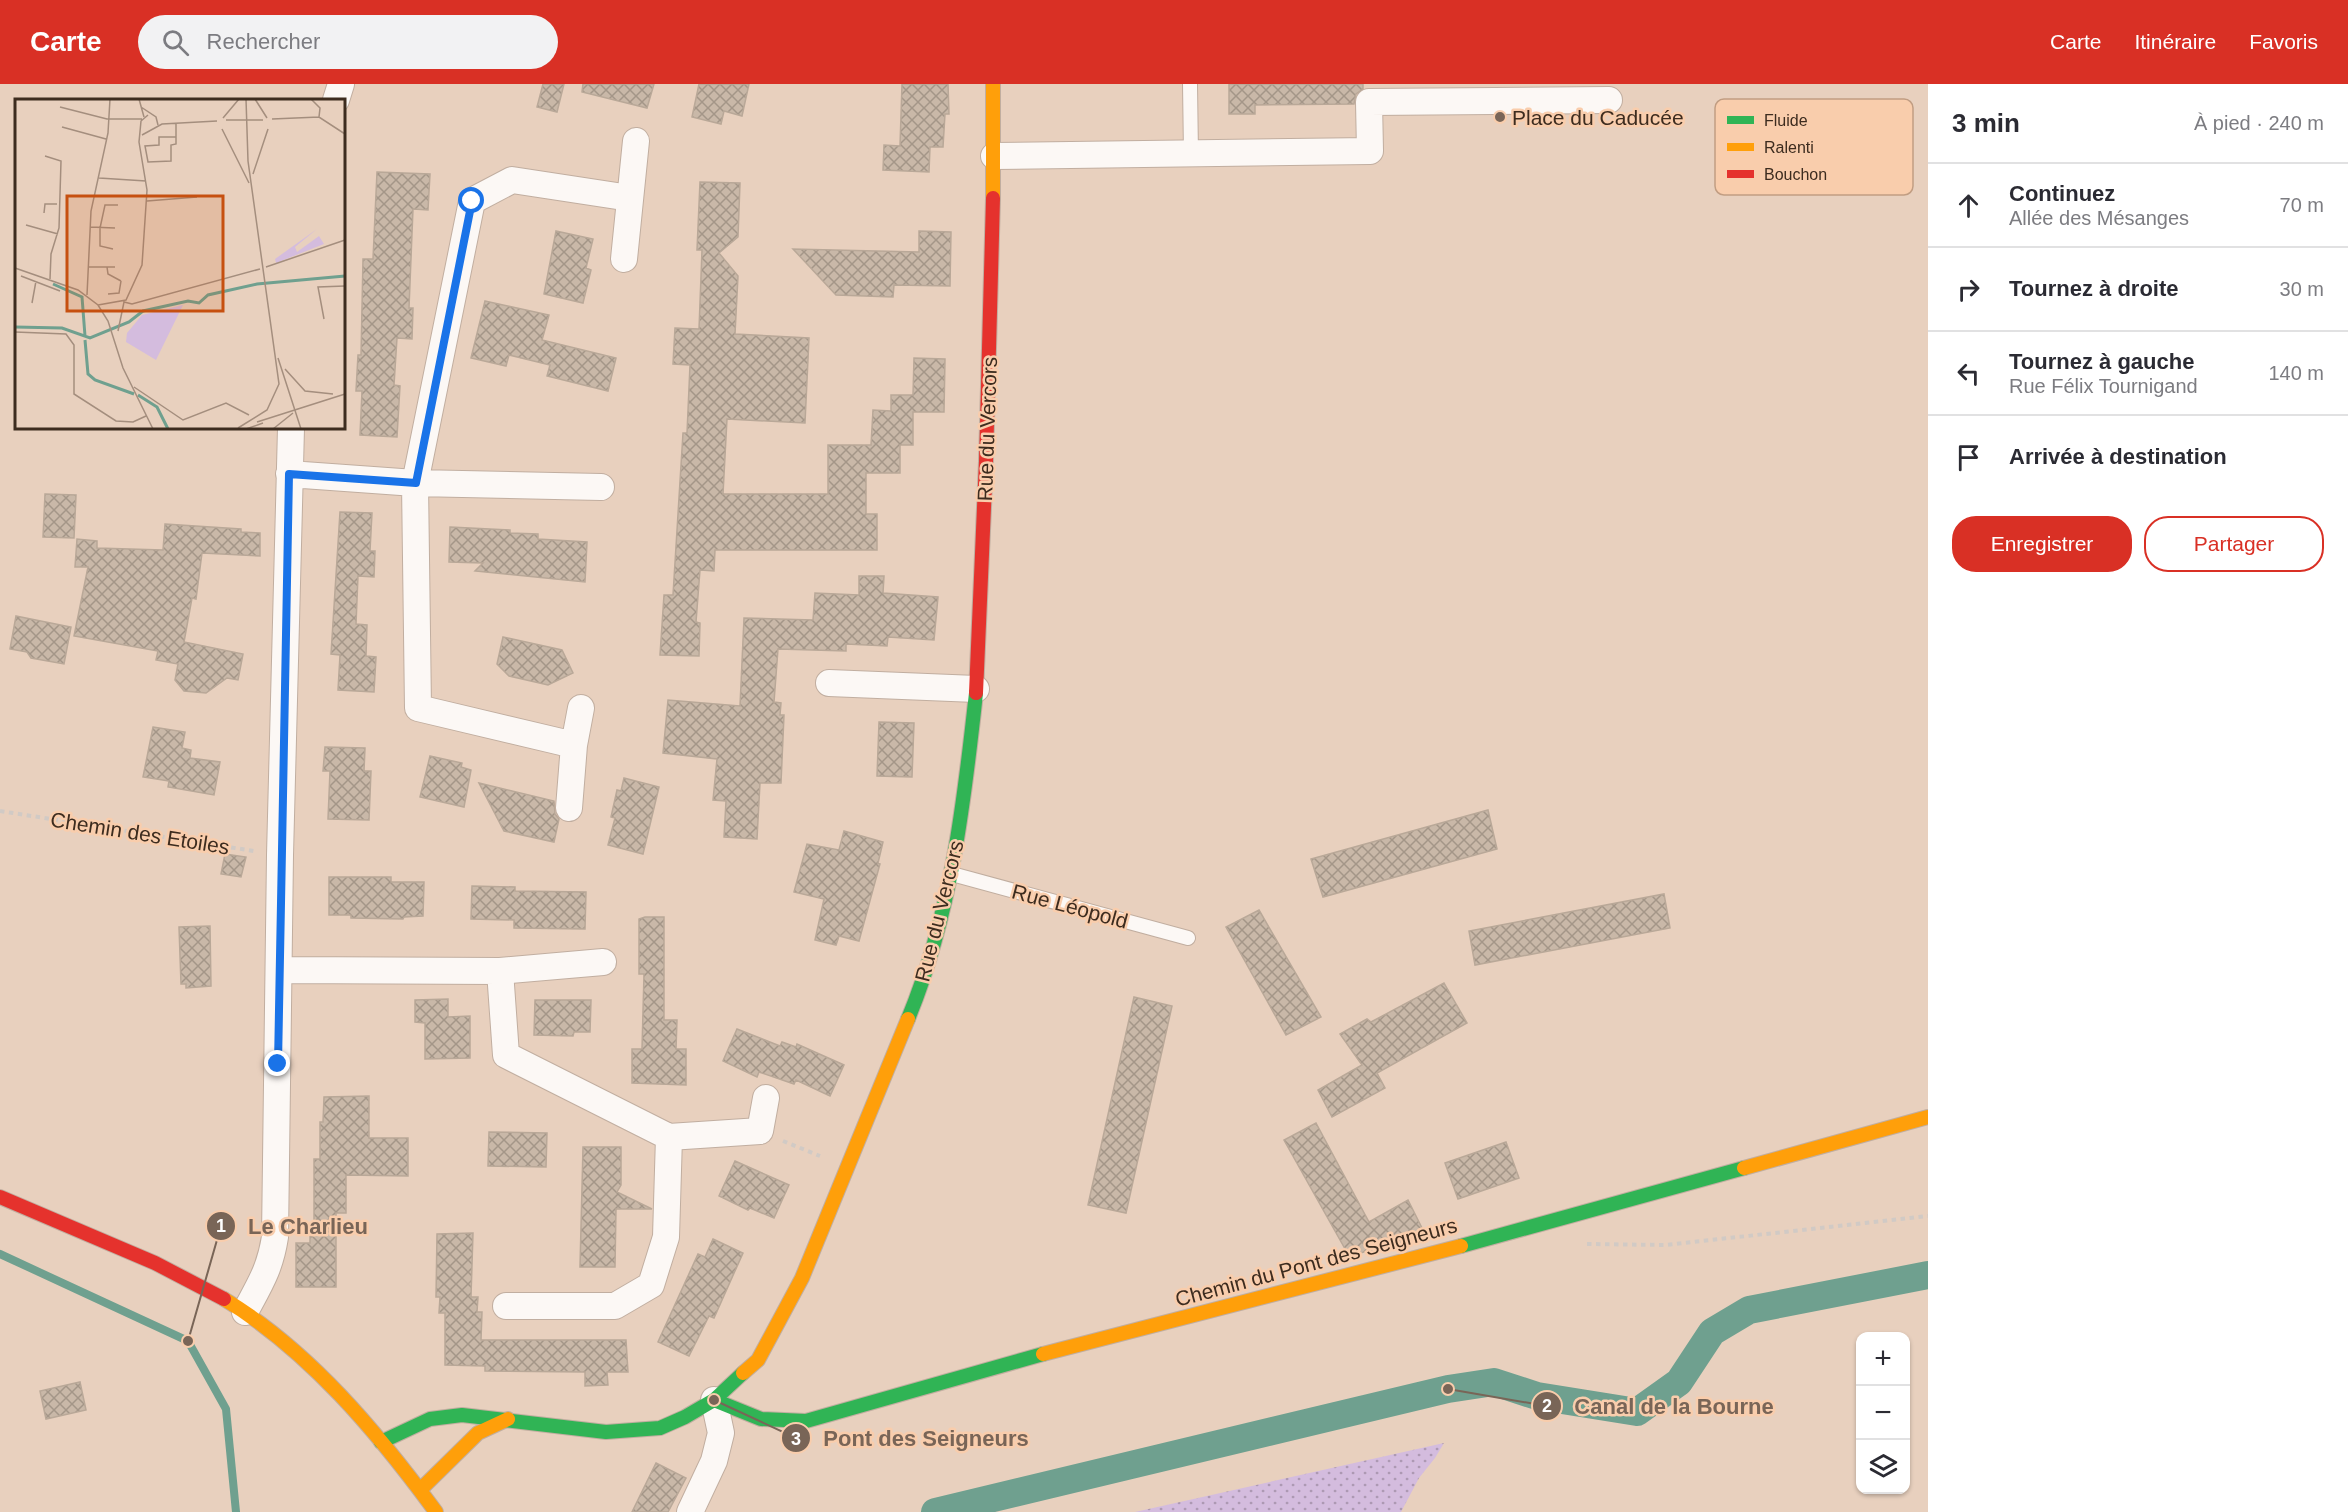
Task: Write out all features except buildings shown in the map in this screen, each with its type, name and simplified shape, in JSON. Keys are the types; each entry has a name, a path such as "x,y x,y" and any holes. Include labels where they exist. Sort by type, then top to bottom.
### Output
{"street":[{"path":"336,99 340,84"},
{"name":"Rue du Vercors","path":"381,1442 430,1419 462,1415 606,1432 633,1432 660,1428 714,1400 758,1360 802,1278 918,995 952,874 965,798 976,689 986,461 994,156 993,84"},
{"path":"994,156 1370,151 1369,102 1610,100"},
{"path":"624,259 636,141"},
{"path":"574,745 418,708 416,483 472,201 512,180 630,198"},
{"path":"245,1312 263,1282 271,1259 275,1237 280,855 291,429"},
{"path":"289,474 416,483 601,487"},
{"path":"829,683 976,689"},
{"path":"570,808 574,745 581,708"},
{"path":"279,970 500,971 603,962"},
{"path":"500,971 506,1055 669,1137 760,1131 766,1098"},
{"name":"Chemin du Pont des Seigneurs","path":"714,1400 760,1419 807,1421 971,1373 1472,1243 1928,1117"},
{"path":"506,1306 615,1306 651,1285 666,1237 669,1137"},
{"path":"0,1197 135,1254 186,1278 245,1312 288,1346 339,1393 436,1512"},
{"path":"690,1512 714,1461 721,1433 714,1400"},
{"path":"420,1490 478,1433 508,1419"}],"lane":[{"path":"1190,84 1191,154"},
{"name":"Rue Léopold","path":"952,874 1188,938"}],"path":[{"name":"Chemin des Etoiles","path":"0,811 280,855"},
{"path":"760,1131 847,1167"},
{"path":"1586,1244 1666,1245 1928,1216"}],"shaded area":[{"path":"1444,1443 1419,1478 1401,1512 1135,1512"}],"waterway":[{"path":"0,1254 188,1341 226,1409 236,1512"},
{"path":"935,1512 1448,1389 1494,1382 1537,1396 1637,1412 1679,1382 1712,1332 1749,1310 1928,1275"}],"traffic: fast":[{"path":"908,1019 935,940 954,859 976,693"},
{"path":"1461,1246 1744,1168"},
{"path":"714,1400 761,1419 806,1421 1043,1354"},
{"path":"381,1442 430,1419 462,1415 606,1432 660,1428 714,1400 743,1373"}],"traffic: slow":[{"path":"993,84 993,198"},
{"path":"743,1373 758,1360 802,1278 908,1019"},
{"path":"1744,1168 1928,1117"},
{"path":"1043,1354 1461,1246"},
{"path":"224,1299 285,1343 340,1395 366,1423 436,1512"},
{"path":"420,1490 478,1433 508,1419"}],"traffic: jam":[{"path":"976,693 986,461 993,198"},
{"path":"0,1197 155,1263 224,1299"}],"place":[{"name":"Place du Caducée","path":"1500,117"},
{"name":"Le Charlieu","path":"188,1341"},
{"name":"Canal de la Bourne","path":"1448,1389"},
{"name":"Pont des Seigneurs","path":"714,1400"}],"route":[{"path":"278,1064 280,855 289,474 416,483 472,201"}]}
